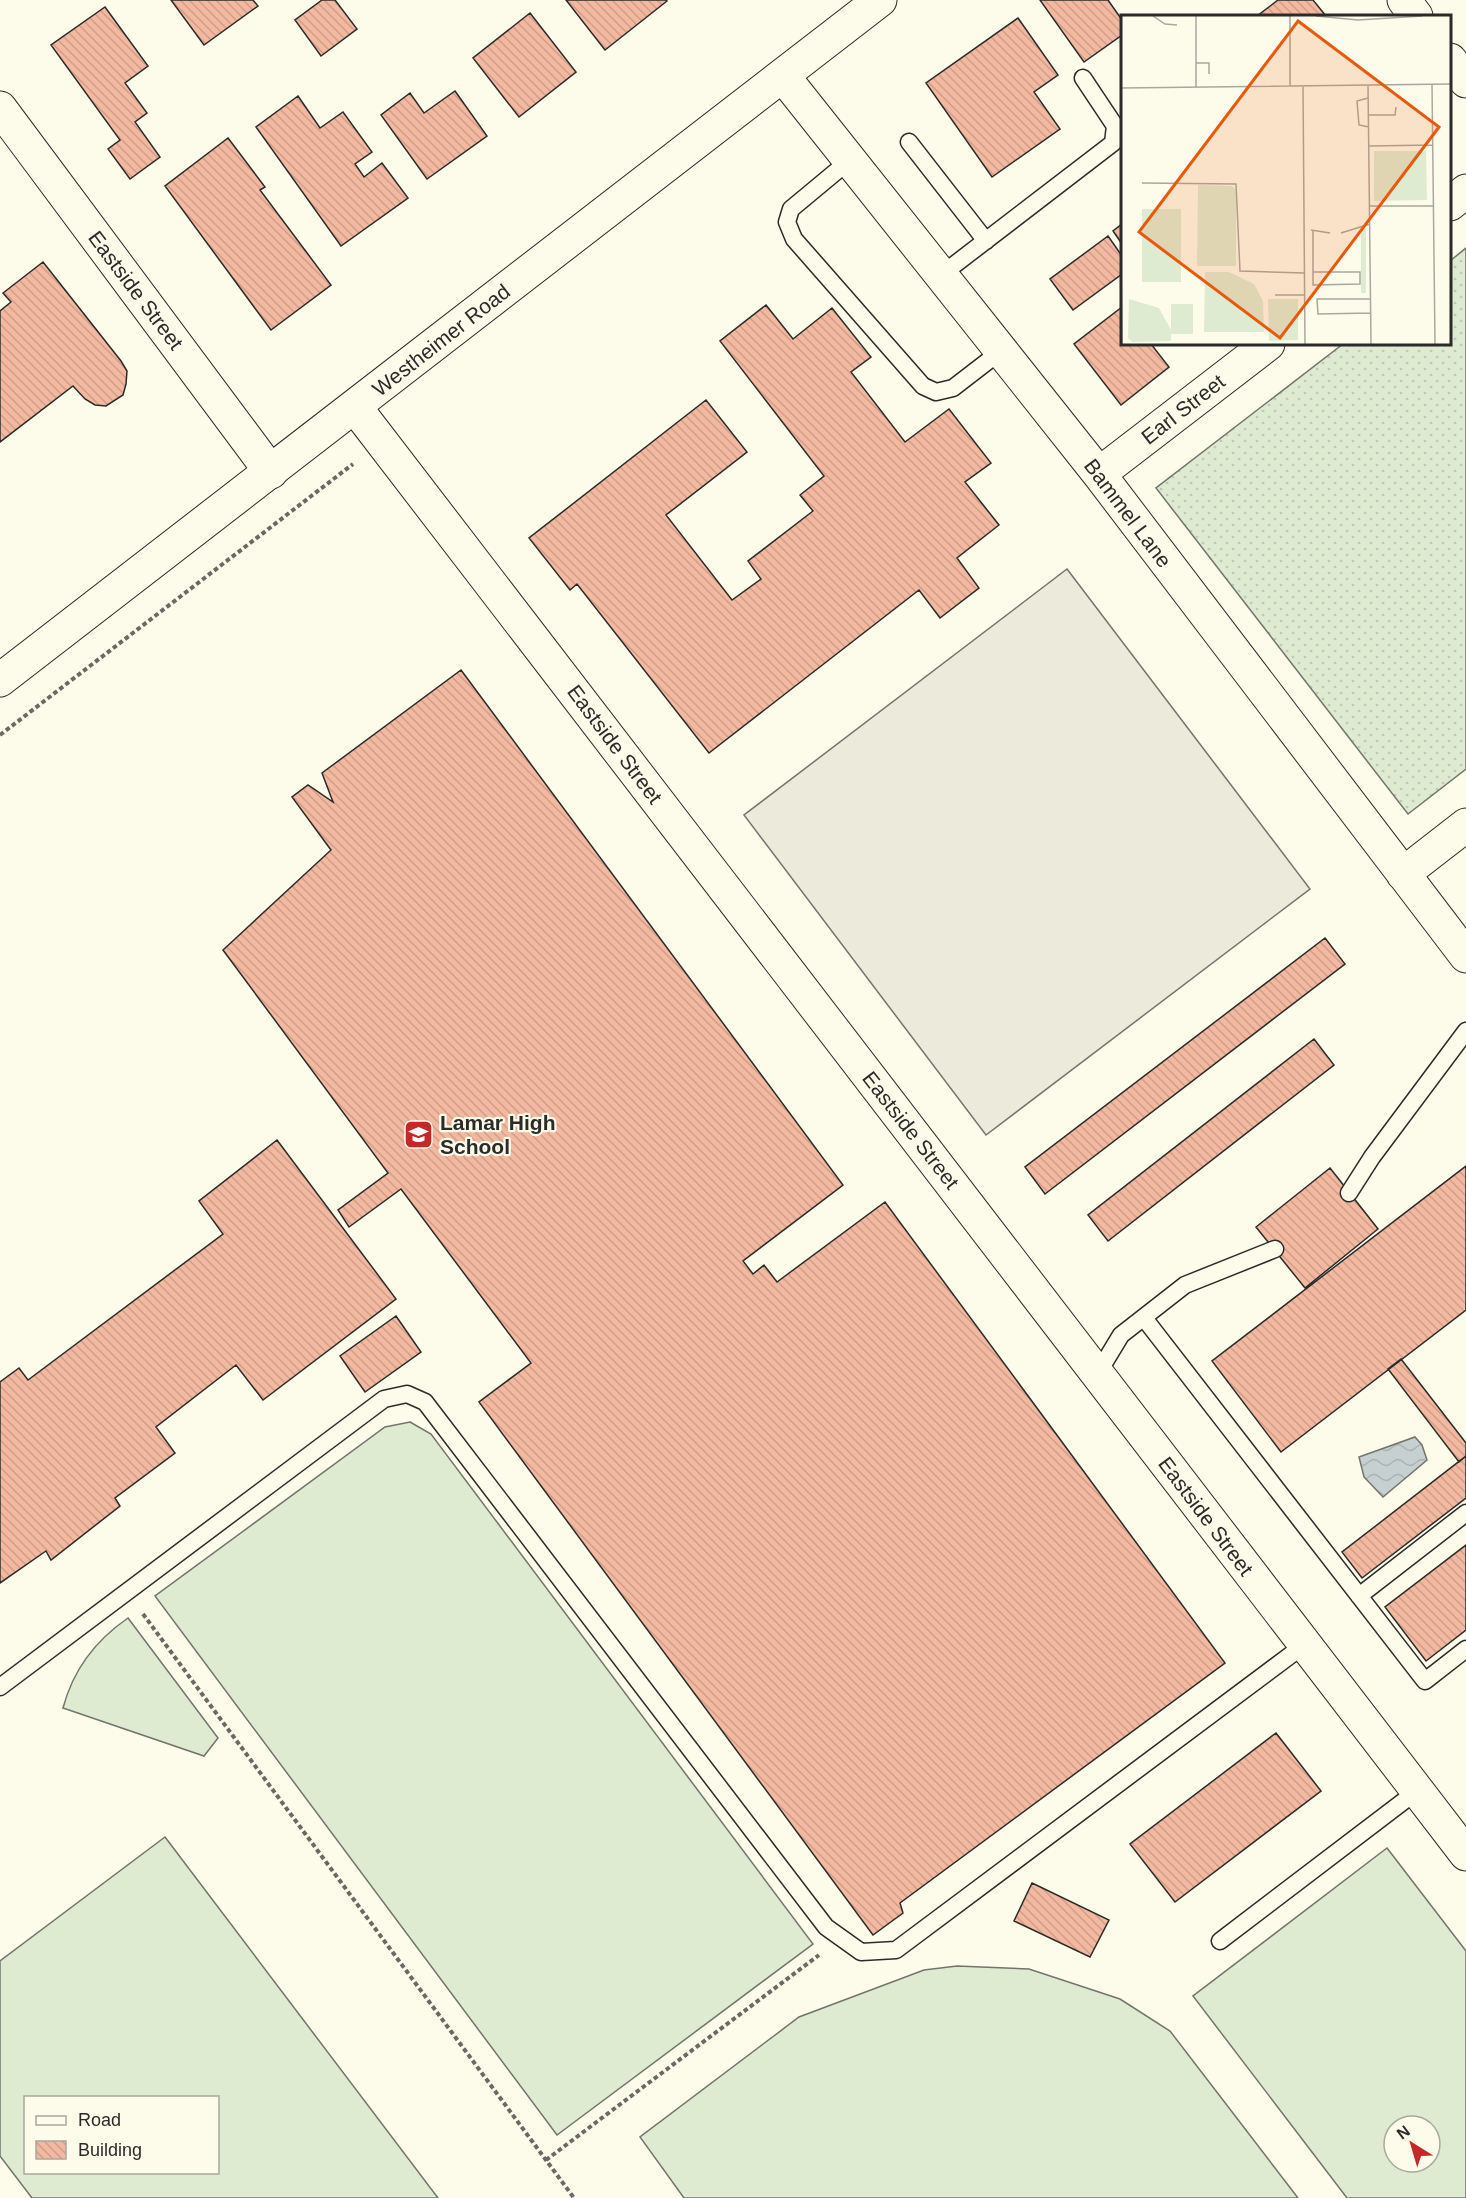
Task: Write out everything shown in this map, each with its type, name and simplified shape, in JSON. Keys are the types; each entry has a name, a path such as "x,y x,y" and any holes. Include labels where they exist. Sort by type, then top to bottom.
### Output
{"street":[{"name":"Westheimer Road","path":"0,680 880,0"},
{"path":"1404,0 1415,15"},
{"path":"1451,62 1466,81"},
{"name":"Bammel Lane","path":"783,76 1099,474 1466,956"},
{"name":"Eastside Street","path":"0,108 271,472"},
{"path":"1451,202 1466,191"},
{"name":"Earl Street","path":"1099,474 1267,345"},
{"name":"Eastside Street","path":"355,407 1466,1854"},
{"path":"1403,874 1466,825"}],"lane":[{"path":"941,275 1113,143 1115,126 1083,78"},
{"path":"909,142 986,240"},
{"path":"850,160 791,209 787,222 795,239 923,386 936,392 953,388 1001,351"},
{"path":"1349,1193 1372,1157 1466,1031"},
{"path":"1098,1373 1121,1335 1185,1285 1275,1249"},
{"path":"1144,1318 1425,1681 1466,1649"},
{"path":"0,1688 384,1398 407,1394 425,1402 826,1928 861,1952 896,1950 1304,1645"},
{"path":"1359,1596 1466,1513"},
{"path":"1220,1941 1417,1791"}],"path":[{"path":"0,735 382,442"},
{"path":"126,1592 574,2198"},
{"path":"546,2160 841,1938"}],"green space":[{"path":"1466,248 1466,769 1408,814 1156,488 1342,345 1451,345 1451,260"},
{"path":"410,1422 431,1434 813,1944 557,2135 155,1596 385,1427"},
{"path":"128,1618 218,1738 204,1756 63,1708 73,1681 87,1657 106,1636"},
{"path":"165,1837 438,2198 32,2198 0,2156 0,1961"},
{"path":"1387,1848 1466,1951 1466,2198 1347,2198 1193,1996"},
{"path":"957,1966 1029,1969 1120,1999 1170,2031 1298,2198 684,2198 640,2137 799,2017 924,1970"}],"shaded area":[{"path":"1067,569 1310,889 986,1135 744,815"}],"water":[{"path":"1415,1437 1422,1445 1427,1460 1383,1497 1364,1477 1359,1457"}],"building":[{"path":"171,0 253,0 258,6 204,45"},
{"path":"322,0 335,0 357,29 321,56 295,20"},
{"path":"566,0 666,0 667,1 605,50"},
{"path":"1040,0 1108,0 1121,19 1121,36 1084,62"},
{"path":"1278,0 1313,0 1325,15 1258,15"},
{"path":"105,7 148,66 125,83 147,113 135,122 160,157 130,179 108,149 120,140 51,45"},
{"path":"530,13 576,72 519,117 473,58"},
{"path":"1018,18 1058,75 1034,92 1060,129 992,177 926,83"},
{"path":"455,91 487,136 427,179 381,115 410,93 424,113"},
{"path":"298,96 320,128 343,112 372,152 355,164 364,177 382,163 408,198 341,246 256,127"},
{"path":"228,138 265,187 260,190 331,285 271,330 165,186"},
{"path":"1121,225 1121,243 1113,231"},
{"path":"1108,236 1121,255 1121,275 1073,310 1050,279"},
{"path":"43,262 121,361 127,371 126,384 123,395 106,406 95,405 85,399 73,386 0,442 0,311 11,302 3,293"},
{"path":"766,305 793,339 832,308 871,357 851,372 905,442 949,409 991,463 965,482 999,525 957,558 979,588 940,618 919,590 709,753 577,584 570,590 529,538 706,400 747,452 666,515 732,600 761,579 748,561 813,511 800,495 824,476 720,341"},
{"path":"1121,308 1121,345 1152,345 1169,367 1121,405 1074,344"},
{"path":"461,670 843,1185 743,1261 753,1274 764,1265 777,1282 885,1202 1225,1663 900,1903 903,1913 873,1935 479,1402 531,1363 401,1189 349,1227 338,1210 388,1173 223,950 331,850 292,797 308,785 333,802 322,773"},
{"path":"1325,938 1345,964 1045,1194 1025,1167"},
{"path":"1314,1039 1334,1065 1108,1241 1088,1215"},
{"path":"277,1140 396,1299 263,1400 236,1365 156,1427 175,1453 115,1498 120,1506 51,1560 46,1551 0,1583 0,1382 19,1368 28,1380 223,1234 199,1201"},
{"path":"1466,1166 1466,1310 1281,1452 1212,1361"},
{"path":"1330,1168 1378,1229 1305,1288 1256,1227"},
{"path":"396,1316 421,1352 365,1392 340,1356"},
{"path":"1401,1359 1466,1443 1466,1456 1459,1462 1388,1369"},
{"path":"1466,1456 1466,1498 1362,1578 1342,1552"},
{"path":"1466,1545 1466,1630 1426,1661 1385,1607"},
{"path":"1276,1733 1321,1791 1175,1902 1130,1844"},
{"path":"1032,1883 1109,1920 1090,1957 1014,1921"}],"place":[{"name":"Lamar High School","path":"419,1134"}]}
